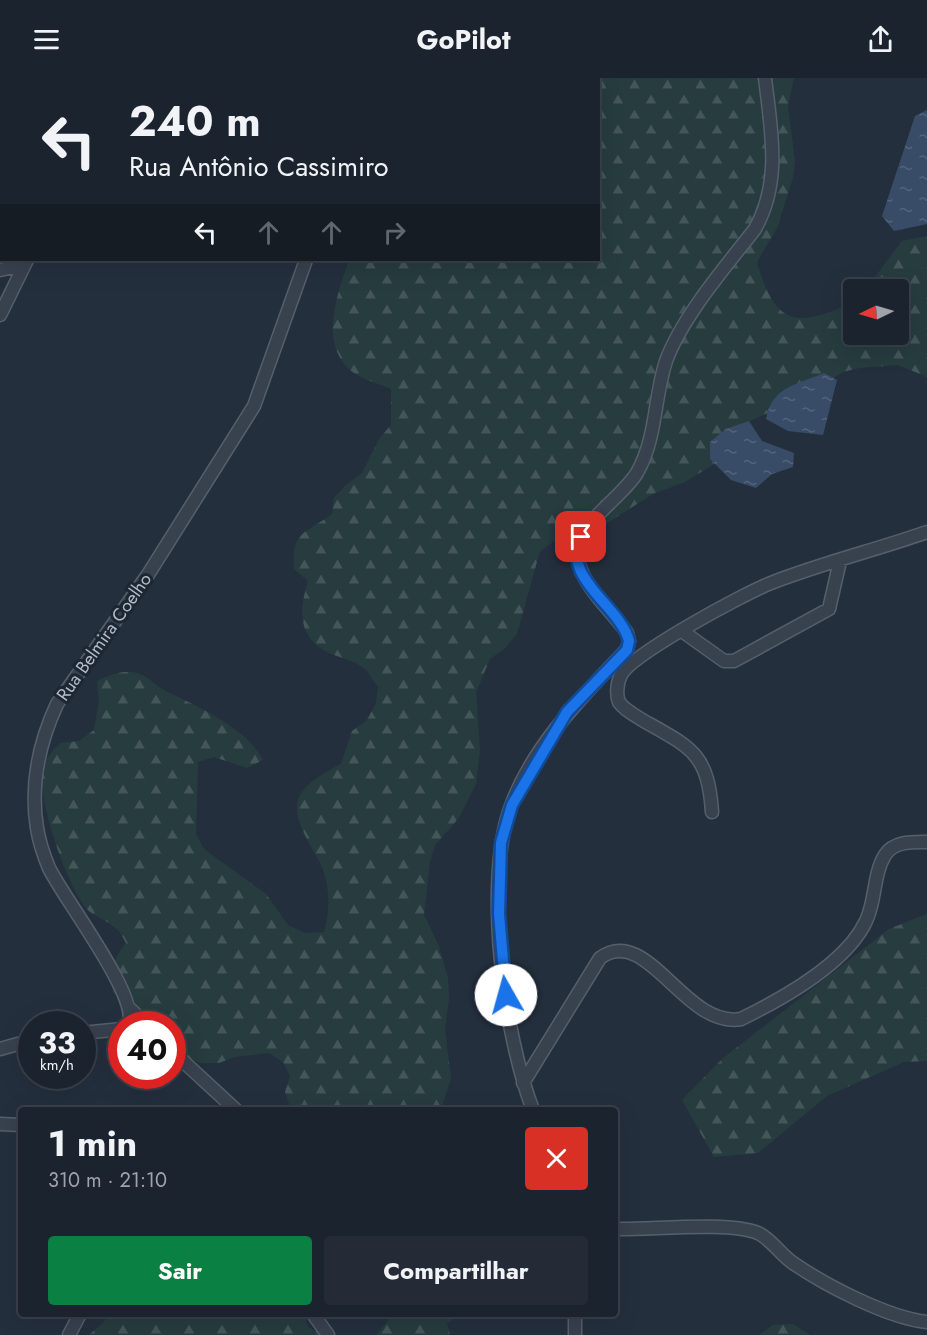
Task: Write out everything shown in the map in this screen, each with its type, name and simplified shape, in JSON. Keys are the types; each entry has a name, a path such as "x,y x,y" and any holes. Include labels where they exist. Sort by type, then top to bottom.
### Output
{"street":[{"path":"532,1107 523,1083 502,977 499,914 501,843 512,805 531,769 567,712 627,650 629,641 622,626 583,576 578,564 576,546 590,524 638,472 653,435 665,364 675,339 755,229 766,210 774,173 765,78"},
{"name":"Rua Belmira Coelho","path":"130,1009 120,986 50,868 37,829 34,782 39,755 46,728 57,704 149,573 254,406 306,261"},
{"path":"0,270 26,262"},
{"path":"0,315 26,262"},
{"path":"712,812 710,785 703,765 691,749 632,714 619,702 617,691 621,674 658,642 769,583 927,532"},
{"path":"682,631 724,661 734,661 829,609 840,561"},
{"path":"629,641 658,642"},
{"path":"523,1083 569,1005 600,958 606,953 620,949 630,951 702,1010 714,1018 730,1021 759,1010 826,968 857,938 867,921 886,854 897,845 908,842 927,842"},
{"path":"0,1049 18,1044"},
{"path":"186,1064 233,1107"},
{"path":"0,1124 18,1125"},
{"path":"618,1229 719,1228 760,1234 779,1253 806,1271 898,1316 927,1322"},
{"path":"69,1335 78,1317"},
{"path":"315,1317 328,1335"},
{"path":"575,1317 575,1335"}],"green space":[{"path":"600,78 794,78 788,106 795,161 793,178 777,228 757,262 772,299 781,310 791,316 803,318 817,316 843,307 843,345 909,345 909,279 874,279 902,241 927,236 927,377 898,365 859,368 843,372 781,410 765,414 733,429 716,463 685,482 653,494 607,523 556,540 540,551 517,634 505,648 490,659 476,692 480,751 476,784 459,818 435,845 430,862 424,915 439,946 448,978 449,997 445,1030 451,1078 442,1107 290,1107 285,1092 290,1076 283,1062 269,1053 235,1057 219,1063 202,1063 186,1058 186,1011 132,1011 113,992 114,966 118,954 126,943 117,929 85,907 78,895 56,843 42,789 44,765 60,743 79,741 94,730 99,701 97,681 114,674 128,672 142,675 164,690 205,710 233,728 255,748 263,760 247,768 214,757 198,762 196,834 204,849 266,894 288,925 305,933 324,932 328,914 327,885 322,867 301,827 297,804 309,784 341,764 352,731 367,720 376,703 378,687 363,668 322,649 307,634 302,615 308,581 294,569 295,547 307,530 332,514 334,498 362,473 379,439 391,425 391,389 357,375 344,364 337,351 333,336 335,305 349,261 600,261"},
{"path":"927,914 927,1061 904,1062 827,1096 758,1153 714,1157 682,1100 722,1059 889,929"},
{"path":"109,1317 305,1317 308,1327 324,1335 89,1335"},
{"path":"388,1317 458,1317 447,1323 450,1335 376,1335 388,1321"},
{"path":"793,1324 810,1335 759,1335 773,1325"}],"water":[{"path":"927,110 927,224 894,231 882,216 915,116"},
{"path":"824,373 837,380 823,435 788,431 766,419 769,408 780,393 795,384"},
{"path":"749,421 762,441 794,453 793,467 772,474 756,488 731,480 710,459 710,442 726,429"}],"route":[{"path":"506,995 502,977 499,914 501,843 512,805 531,769 567,712 627,650 629,641 627,633 583,576 578,564 576,546 581,537"}]}
